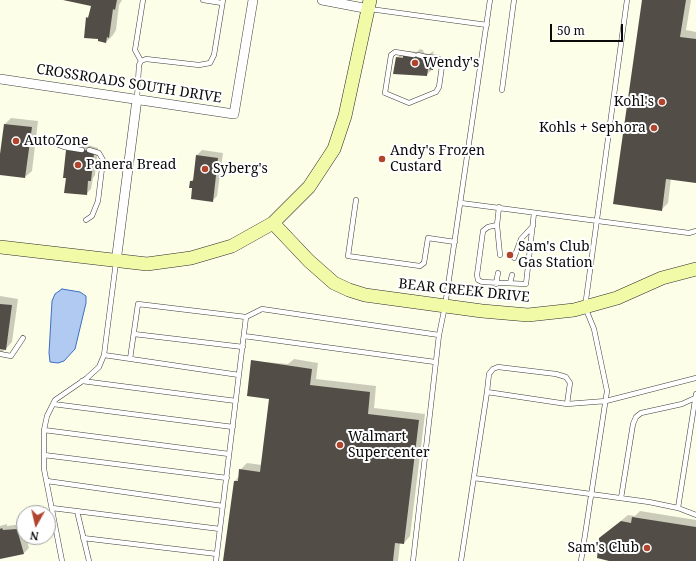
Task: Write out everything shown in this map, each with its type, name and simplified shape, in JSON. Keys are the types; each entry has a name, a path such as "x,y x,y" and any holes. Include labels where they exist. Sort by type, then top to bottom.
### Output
{"street":[{"name":"CROSSROADS SOUTH DRIVE","path":"0,79 234,114 253,0"},
{"path":"0,247 116,262 147,264 191,258 232,246 273,223 309,187 334,149 345,116 369,4 322,0"},
{"path":"116,262 137,99"},
{"name":"BEAR CREEK DRIVE","path":"273,223 309,261 334,283 349,290 365,295 528,316 574,310 585,307 617,298 662,278 696,269"}],"lane":[{"path":"137,99 141,61 135,50 143,0"},
{"path":"141,61 153,58 199,65 210,63 214,55 222,2 202,0"},
{"path":"413,561 435,362 455,242 490,0"},
{"path":"502,90 514,0"},
{"path":"581,561 606,401 606,391 594,329 585,307 627,0"},
{"path":"369,4 487,25"},
{"path":"395,52 427,57 438,59 442,66 439,87 436,92 409,103 384,93 391,54 395,52"},
{"path":"54,143 64,147 82,150"},
{"path":"86,220 92,216 98,202 103,160 99,153 89,150"},
{"path":"356,200 348,256 420,266 424,263 428,238 455,242"},
{"path":"460,203 689,233 696,232"},
{"path":"499,207 497,226 500,255"},
{"path":"497,226 488,226 483,231 477,275 482,282 496,284 526,284 534,213"},
{"path":"514,258 521,239 533,226"},
{"path":"51,505 44,455 44,430 47,416 55,400 82,382 99,367 104,355 116,262"},
{"path":"496,284 498,273"},
{"path":"510,283 512,275"},
{"path":"130,359 138,304 246,317 262,309 439,335"},
{"path":"216,561 246,317"},
{"path":"134,334 243,347"},
{"path":"244,336 435,362"},
{"path":"0,354 11,356 23,338"},
{"path":"104,355 239,375"},
{"path":"461,561 487,392 490,374 493,368 498,367 556,374 566,377 570,383 568,404"},
{"path":"487,392 568,404 606,401 696,378"},
{"path":"82,382 236,401"},
{"path":"621,498 633,424 636,417 641,413 682,404 696,396"},
{"path":"678,508 696,396"},
{"path":"53,404 233,427"},
{"path":"44,430 230,454"},
{"path":"44,455 226,478"},
{"path":"474,478 621,498 678,508 696,515"},
{"path":"47,481 223,506"},
{"path":"56,508 220,529"},
{"path":"77,511 89,561"},
{"path":"56,529 62,561"},
{"path":"83,538 217,554"}],"water":[{"path":"62,289 80,292 86,296 86,303 75,349 64,361 58,363 50,362 49,353 52,301 55,294"}],"building":[{"path":"63,0 117,0 115,10 113,9 109,38 107,37 106,43 98,41 98,39 84,38 86,17 88,18 91,6"},
{"name":"Kohl's","path":"642,0 686,0 680,37 696,39 696,183 666,179 662,211 613,204"},
{"name":"Wendy's","path":"414,54 426,56 435,60 433,70 428,69 427,76 393,74 396,57 403,58 403,55"},
{"name":"AutoZone","path":"4,124 32,127 25,178 0,175 0,154"},
{"name":"Panera Bread","path":"82,149 94,153 91,181 88,181 87,195 64,193 66,178 63,178 66,150 82,152"},
{"name":"Syberg's","path":"196,155 218,158 213,202 191,199 192,188 189,188 190,181 193,181"},
{"path":"0,304 12,305 6,350 0,349"},
{"name":"Walmart Supercenter","path":"251,360 312,369 310,385 370,392 368,414 419,420 404,544 395,543 393,561 223,561 234,481 238,481 239,469 260,472 269,399 247,396"},
{"name":"Sam's Club","path":"632,517 696,527 696,561 609,561 597,558 599,538 621,521 631,523"},
{"path":"0,529 16,529 16,545 21,545 24,554 0,559"}],"place":[{"name":"Wendy's","path":"415,63"},
{"name":"Kohl's","path":"662,102"},
{"name":"Kohls + Sephora","path":"654,128"},
{"name":"AutoZone","path":"16,141"},
{"name":"Andy's Frozen Custard","path":"382,159"},
{"name":"Panera Bread","path":"78,165"},
{"name":"Syberg's","path":"205,169"},
{"name":"Sam's Club Gas Station","path":"510,255"},
{"name":"Walmart Supercenter","path":"340,445"},
{"name":"Sam's Club","path":"647,548"}]}
